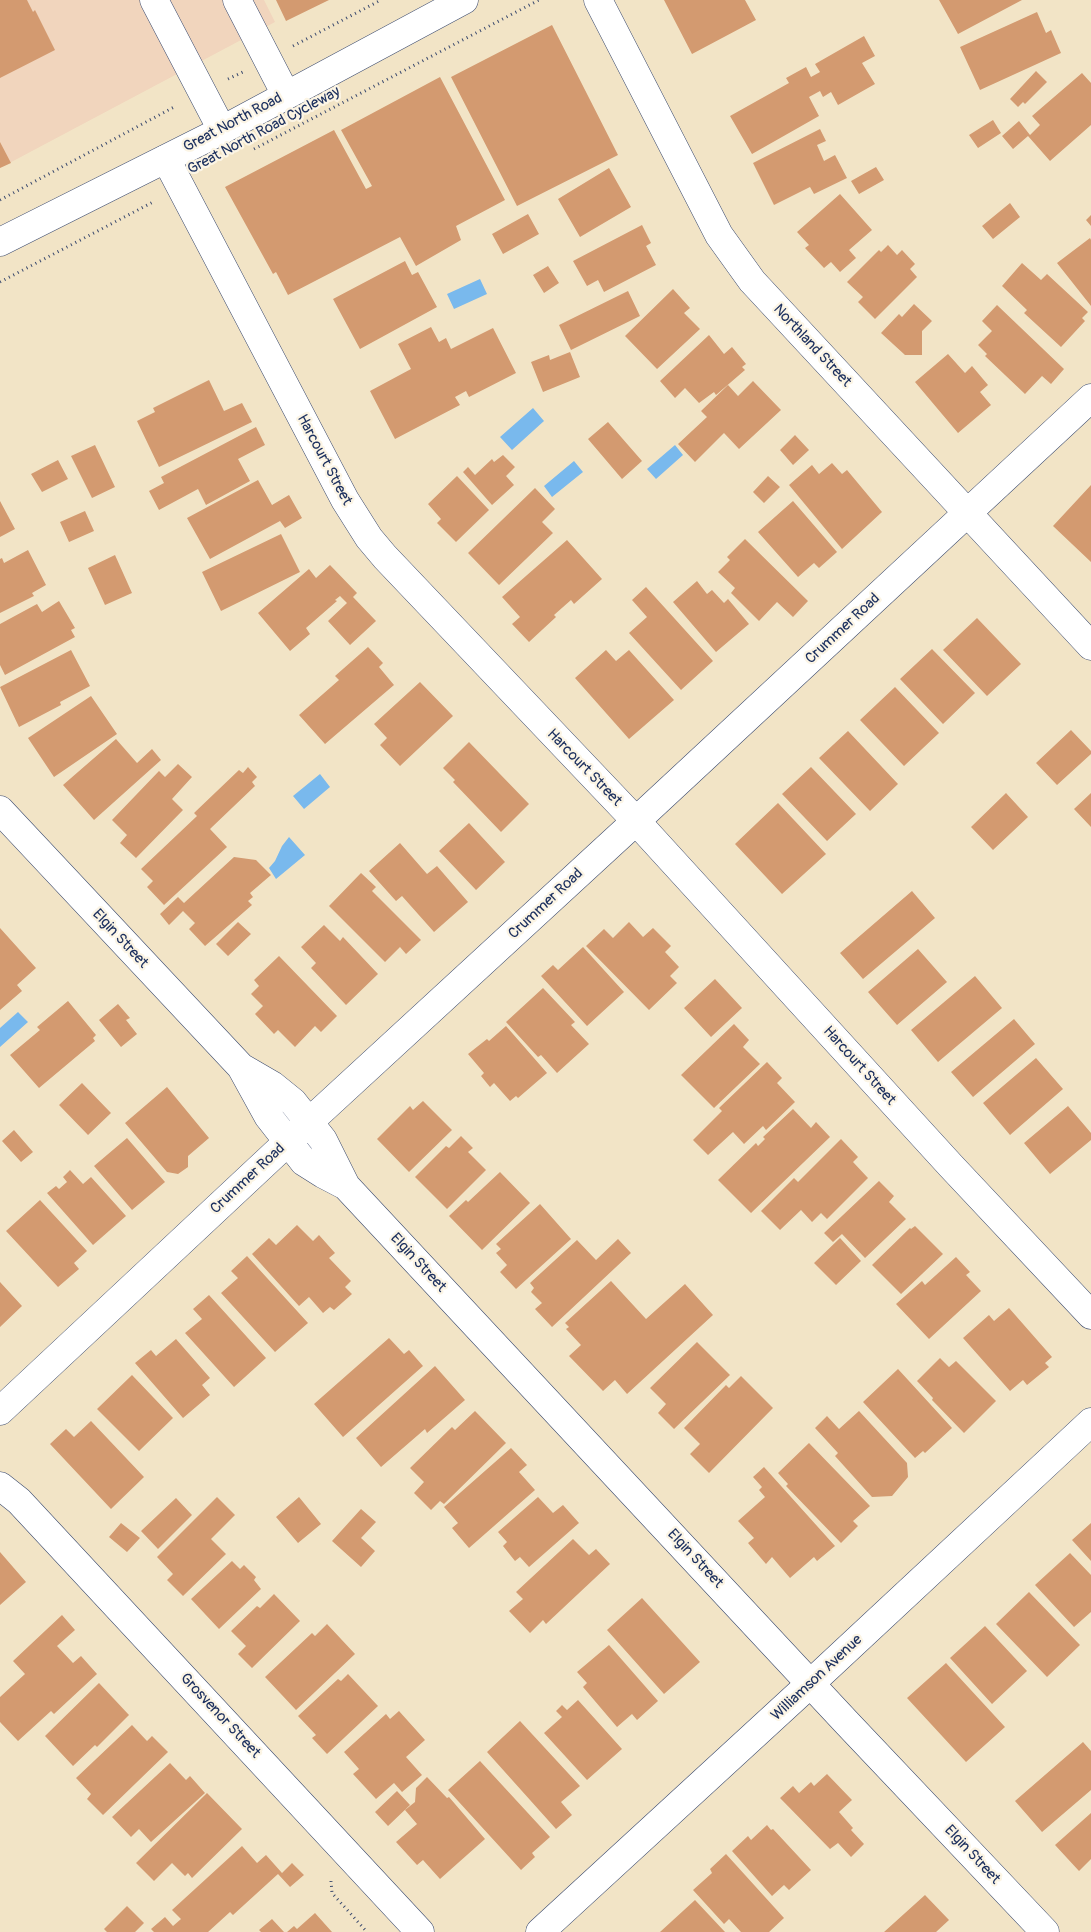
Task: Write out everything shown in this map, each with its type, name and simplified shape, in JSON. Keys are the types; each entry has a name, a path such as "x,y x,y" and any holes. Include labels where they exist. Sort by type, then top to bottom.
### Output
{"street":[{"path":"154,0 222,130"},
{"path":"237,0 286,95"},
{"name":"Northland Street","path":"598,0 732,256 752,282 1091,646"},
{"name":"Great North Road","path":"0,242 222,130 449,3"},
{"name":"Harcourt Street","path":"166,159 345,500 369,538 636,821 951,1166 1091,1315"},
{"name":"Crummer Road","path":"0,1411 288,1141 1091,398"},
{"name":"Elgin Street","path":"0,810 241,1067 268,1116 304,1162 346,1186"},
{"name":"Elgin Street","path":"241,1067 272,1085 293,1102 323,1140 346,1186 1045,1932"},
{"name":"Williamson Avenue","path":"540,1932 1091,1422"},
{"name":"Grosvenor Street","path":"0,1471 10,1494 420,1932"}],"path":[{"name":"Great North Road Cycleway","path":"252,150 539,0"},
{"name":"Great North Road Cycleway","path":"0,282 181,187"}],"shaded area":[{"path":"0,0 264,0 275,22 0,168"}],"water":[{"path":"480,279 487,294 454,309 447,294"},
{"path":"533,408 544,421 512,450 500,437"},
{"path":"675,445 683,455 656,479 647,469"},
{"path":"574,461 583,472 552,497 544,486"},
{"path":"320,774 330,787 304,809 293,796"},
{"path":"289,837 305,855 276,879 269,868"},
{"path":"18,1012 28,1022 0,1047 0,1028"}],"building":[{"path":"0,0 27,0 33,12 35,10 55,50 0,78"},
{"path":"276,0 329,0 286,21"},
{"path":"664,0 745,0 756,20 692,54"},
{"path":"939,0 1022,0 958,34"},
{"path":"1037,12 1046,33 1051,30 1061,53 980,90 960,47"},
{"path":"552,25 618,155 517,206 451,77"},
{"path":"864,36 875,56 862,63 875,84 838,105 831,92 823,97 820,91 809,97 819,116 752,154 730,116 789,83 786,78 806,67 811,77 820,72 815,64"},
{"path":"1036,71 1047,82 1025,104 1023,102 1018,107 1010,99"},
{"path":"1082,73 1091,83 1091,125 1050,161 1028,136 1013,149 1002,136 1019,121 1030,135 1040,125 1032,116"},
{"path":"440,77 505,200 456,226 461,240 416,266 400,237 288,295 276,272 273,274 225,187 334,130 366,189 372,186 341,130"},
{"path":"993,120 1001,133 978,148 969,135"},
{"path":"820,129 826,141 817,145 824,161 835,155 847,178 814,194 810,187 774,205 753,163"},
{"path":"0,142 11,163 0,168"},
{"path":"876,167 884,180 859,194 851,181"},
{"path":"609,168 631,207 580,237 558,199"},
{"path":"840,194 872,230 849,250 856,258 840,272 831,262 824,268 805,248 809,245 797,232"},
{"path":"1010,203 1020,217 993,239 982,226"},
{"path":"528,214 539,234 503,254 492,234"},
{"path":"1091,215 1091,226 1086,220"},
{"path":"642,225 651,243 646,246 656,265 604,292 598,280 587,286 573,261"},
{"path":"1090,238 1091,240 1091,306 1057,263"},
{"path":"888,245 897,255 902,250 915,264 910,269 917,277 875,319 858,302 863,297 847,282 879,250 881,252"},
{"path":"405,261 412,275 418,272 437,307 360,349 333,299"},
{"path":"1022,263 1041,280 1047,274 1088,312 1082,318 1085,321 1061,347 1024,313 1027,310 1002,286"},
{"path":"548,266 559,283 544,293 533,275"},
{"path":"673,289 690,308 684,313 700,329 657,369 625,336"},
{"path":"628,291 640,316 571,350 559,325"},
{"path":"914,304 932,321 922,331 922,355 905,355 881,333 899,314 902,317"},
{"path":"997,305 1064,369 1051,384 1042,376 1025,394 985,356 987,354 978,345 992,331 982,321"},
{"path":"431,327 439,342 446,338 451,349 493,328 516,373 469,397 466,391 455,397 460,405 395,439 370,391 411,369 398,344"},
{"path":"709,335 724,354 732,347 746,364 742,367 745,370 716,395 714,392 699,403 685,388 675,398 660,381"},
{"path":"570,352 580,377 543,392 531,362 549,355 550,360"},
{"path":"948,354 965,373 972,366 988,385 980,392 991,405 958,433 915,382"},
{"path":"209,380 224,411 242,403 252,422 159,467 137,421 155,412 153,408"},
{"path":"753,381 781,410 739,449 724,433 695,462 678,444 707,417 701,411 728,385 738,396"},
{"path":"608,422 642,461 622,479 588,439"},
{"path":"256,427 265,445 238,459 250,481 206,505 198,489 159,510 149,491 164,483 161,477"},
{"path":"795,435 809,450 793,465 780,450"},
{"path":"95,445 115,487 92,498 71,456"},
{"path":"503,455 515,467 506,476 514,485 492,505 463,472 468,467 475,475 492,459 494,462"},
{"path":"58,460 68,479 42,492 31,474"},
{"path":"832,463 842,474 847,470 882,512 842,549 789,485 812,465 819,474"},
{"path":"457,476 489,510 456,542 437,523 441,519 428,504"},
{"path":"768,476 780,487 764,503 753,492"},
{"path":"258,480 272,505 289,495 302,518 285,528 280,521 210,559 187,518"},
{"path":"1091,485 1091,562 1053,526"},
{"path":"535,488 555,509 542,522 553,533 499,585 468,553"},
{"path":"0,501 15,529 0,537"},
{"path":"793,501 837,552 819,568 814,563 798,577 758,532"},
{"path":"85,511 94,531 69,542 60,522"},
{"path":"281,534 300,572 221,611 202,572"},
{"path":"745,539 808,601 793,617 777,602 759,621 731,593 735,588 718,572 730,560 727,557"},
{"path":"567,540 602,579 574,604 571,600 529,642 512,624 520,617 502,597"},
{"path":"28,550 46,585 32,593 34,596 0,613 0,559 2,558 4,563"},
{"path":"115,555 132,593 105,605 88,568"},
{"path":"330,565 357,593 353,597 376,621 350,645 328,621 347,603 340,596 335,600 337,601 306,628 310,634 290,651 258,613 309,569 316,578"},
{"path":"697,581 707,594 712,590 724,603 728,599 749,624 716,652 673,602"},
{"path":"646,587 713,661 681,690 629,633 647,617 632,600"},
{"path":"59,601 75,628 71,630 75,637 5,675 0,665 0,624 37,604 42,612"},
{"path":"977,618 1021,664 987,696 943,650"},
{"path":"368,647 383,663 379,667 394,685 325,744 299,715 339,680 335,676"},
{"path":"932,649 975,693 943,724 900,679"},
{"path":"71,650 90,686 60,702 61,705 19,727 0,687"},
{"path":"606,650 616,661 629,650 674,700 629,739 575,678"},
{"path":"420,682 453,716 400,766 380,745 387,738 374,724"},
{"path":"895,687 939,733 904,766 860,720"},
{"path":"91,696 117,734 54,777 28,738"},
{"path":"1071,730 1091,751 1091,754 1057,785 1036,763"},
{"path":"848,731 898,784 870,811 819,758"},
{"path":"116,739 137,763 152,749 161,760 94,820 63,785"},
{"path":"469,742 529,804 501,832 453,782 455,780 443,768"},
{"path":"178,764 192,777 172,799 183,810 136,858 120,843 127,835 112,820 159,771 165,777"},
{"path":"248,767 257,777 252,782 255,786 210,829 227,847 164,905 147,887 153,881 141,869 197,816 194,813 239,770 243,773"},
{"path":"811,767 856,814 827,841 782,794"},
{"path":"1006,793 1028,817 993,850 971,827"},
{"path":"1091,793 1091,827 1074,809"},
{"path":"778,803 826,854 782,894 735,844"},
{"path":"469,823 505,862 476,890 439,851"},
{"path":"400,843 427,874 437,866 468,902 434,932 402,896 396,901 369,871"},
{"path":"234,857 256,860 271,875 250,893 253,897 248,901 252,905 205,946 189,929 195,923 183,911 169,925 160,914 178,897 184,903"},
{"path":"361,873 376,887 372,891 421,940 406,954 400,947 385,962 329,906"},
{"path":"912,891 935,918 863,979 840,953"},
{"path":"238,922 251,934 228,956 216,944"},
{"path":"629,922 643,937 653,928 671,946 665,952 679,967 670,976 677,983 649,1010 586,946 604,929 613,938"},
{"path":"324,925 340,941 343,937 378,974 346,1005 311,968 316,963 301,947"},
{"path":"0,928 36,968 17,985 22,991 0,1010"},
{"path":"583,947 624,992 587,1026 541,976 553,965 558,970"},
{"path":"918,949 947,982 897,1025 868,992"},
{"path":"279,956 337,1016 321,1032 315,1026 295,1047 278,1030 274,1034 255,1014 263,1006 251,994 259,986 254,980"},
{"path":"975,976 1002,1008 938,1062 911,1030"},
{"path":"715,979 742,1008 711,1037 684,1008"},
{"path":"543,988 575,1022 571,1025 589,1044 557,1073 541,1055 538,1057 506,1022"},
{"path":"68,1001 96,1035 93,1038 95,1041 39,1088 10,1055 40,1030 37,1027"},
{"path":"118,1004 130,1018 126,1020 137,1034 121,1047 99,1020"},
{"path":"1014,1019 1035,1044 973,1097 951,1072"},
{"path":"734,1024 749,1040 743,1047 760,1064 714,1108 681,1075"},
{"path":"506,1026 547,1073 518,1098 516,1096 510,1101 494,1083 490,1087 481,1076 484,1073 468,1054 487,1039 489,1041"},
{"path":"1036,1058 1063,1089 1010,1135 983,1103"},
{"path":"767,1062 782,1078 777,1083 795,1102 766,1130 763,1126 744,1144 733,1132 708,1155 693,1140 722,1111 719,1108"},
{"path":"82,1083 111,1113 88,1135 59,1105"},
{"path":"167,1087 209,1138 188,1156 188,1167 178,1174 167,1172 125,1123"},
{"path":"423,1101 452,1130 409,1172 377,1139 410,1106 413,1110"},
{"path":"1068,1106 1091,1133 1091,1140 1050,1174 1024,1143"},
{"path":"793,1109 811,1128 816,1122 830,1137 751,1213 718,1180 756,1143 758,1146 765,1139 763,1137"},
{"path":"14,1130 33,1152 21,1162 2,1141"},
{"path":"461,1136 473,1148 468,1152 486,1170 447,1209 415,1177 446,1146 449,1148"},
{"path":"127,1138 165,1182 132,1210 94,1166"},
{"path":"841,1139 858,1157 853,1162 868,1178 827,1219 821,1213 812,1222 801,1210 780,1230 761,1211 794,1178 798,1182"},
{"path":"70,1170 83,1184 91,1177 126,1216 93,1245 47,1193 56,1186 59,1189 67,1182 63,1177"},
{"path":"500,1172 530,1203 482,1250 449,1216 466,1200 468,1202"},
{"path":"879,1181 894,1196 889,1202 906,1219 865,1258 842,1234 833,1242 824,1233"},
{"path":"40,1200 87,1251 74,1263 79,1269 58,1287 6,1231"},
{"path":"540,1204 571,1239 516,1289 500,1272 507,1265 496,1253 501,1249 496,1244"},
{"path":"297,1225 313,1241 319,1235 335,1253 329,1258 351,1281 345,1287 352,1294 334,1310 330,1307 323,1313 309,1297 299,1306 252,1254 269,1238 276,1245"},
{"path":"915,1226 943,1254 901,1294 872,1265 910,1228"},
{"path":"840,1238 861,1261 836,1285 814,1263"},
{"path":"618,1239 631,1253 552,1327 535,1309 542,1303 531,1292 534,1288 530,1283 577,1240 596,1260"},
{"path":"247,1256 308,1323 275,1352 221,1293 238,1278 231,1271"},
{"path":"956,1257 970,1272 966,1275 981,1291 929,1339 896,1304 922,1281 925,1285"},
{"path":"611,1281 646,1319 685,1284 713,1315 627,1394 615,1380 603,1391 569,1356 581,1345 566,1329 569,1327 565,1323"},
{"path":"0,1282 22,1306 0,1327"},
{"path":"209,1295 266,1358 234,1387 185,1333 202,1319 193,1309"},
{"path":"1009,1308 1052,1357 1045,1363 1049,1367 1027,1385 1023,1380 1010,1391 963,1338 989,1315 994,1321"},
{"path":"389,1338 404,1354 409,1350 423,1366 343,1437 314,1404"},
{"path":"176,1339 210,1378 202,1385 210,1395 183,1418 135,1363 151,1350 156,1356"},
{"path":"697,1342 730,1375 674,1429 658,1413 666,1404 650,1388"},
{"path":"940,1358 949,1367 956,1361 996,1401 964,1433 932,1400 933,1398 917,1381"},
{"path":"435,1366 465,1400 427,1433 425,1429 381,1467 356,1438"},
{"path":"898,1369 952,1428 925,1453 923,1451 915,1458 863,1402"},
{"path":"132,1375 173,1418 139,1451 97,1409"},
{"path":"741,1376 773,1408 709,1473 690,1454 700,1444 684,1428 726,1385 729,1388"},
{"path":"475,1411 506,1443 444,1504 440,1501 431,1510 414,1493 424,1482 410,1468 452,1427 455,1430"},
{"path":"859,1411 907,1463 908,1477 892,1496 872,1497 835,1456 838,1453 815,1428 827,1416 839,1429"},
{"path":"91,1421 144,1477 111,1509 50,1444 66,1429 74,1437"},
{"path":"809,1443 870,1506 853,1521 858,1526 841,1543 786,1486 788,1484 778,1473"},
{"path":"511,1448 527,1465 519,1472 535,1490 469,1548 452,1528 458,1523 444,1507"},
{"path":"764,1467 835,1546 817,1561 814,1557 790,1578 772,1557 766,1564 748,1543 754,1538 738,1521 765,1497 759,1490 762,1487 753,1477"},
{"path":"217,1497 235,1515 211,1539 226,1554 183,1596 167,1580 173,1574 157,1557"},
{"path":"299,1497 321,1524 298,1543 276,1517"},
{"path":"538,1497 553,1513 563,1505 579,1523 529,1567 520,1557 515,1561 503,1546 507,1542 498,1532"},
{"path":"176,1498 192,1515 158,1549 141,1531"},
{"path":"361,1509 376,1522 361,1538 375,1551 361,1567 332,1541"},
{"path":"121,1523 140,1538 127,1552 109,1537"},
{"path":"1091,1523 1091,1561 1072,1540"},
{"path":"573,1539 589,1555 596,1549 610,1564 546,1624 543,1620 530,1633 509,1611 523,1599 516,1592"},
{"path":"0,1552 26,1582 0,1605"},
{"path":"1070,1553 1091,1575 1091,1612 1074,1627 1035,1585"},
{"path":"232,1561 240,1569 244,1565 256,1577 254,1580 261,1589 219,1629 191,1599"},
{"path":"1029,1592 1080,1645 1047,1677 996,1624"},
{"path":"274,1594 300,1621 252,1668 238,1654 246,1646 231,1631 257,1606 260,1608"},
{"path":"642,1598 700,1662 664,1694 607,1630"},
{"path":"62,1615 75,1630 57,1646 73,1663 81,1656 97,1674 54,1714 51,1711 18,1741 0,1722 0,1697 25,1674 13,1661"},
{"path":"327,1624 355,1654 296,1710 265,1677 312,1633 315,1636"},
{"path":"985,1626 1027,1671 992,1704 950,1658"},
{"path":"609,1645 658,1701 637,1720 632,1714 617,1727 583,1687 587,1683 577,1672"},
{"path":"946,1663 1005,1727 966,1762 907,1698"},
{"path":"348,1674 378,1706 327,1754 312,1738 316,1735 298,1716 338,1679 341,1681"},
{"path":"99,1683 129,1715 97,1747 95,1745 73,1766 45,1736"},
{"path":"578,1700 622,1749 587,1780 544,1733 562,1717 556,1711 562,1705 567,1710"},
{"path":"399,1711 425,1740 406,1757 422,1775 402,1792 394,1783 376,1799 353,1774 359,1769 344,1752 386,1714 390,1719"},
{"path":"520,1721 580,1786 561,1802 572,1815 556,1829 487,1752"},
{"path":"132,1725 147,1741 152,1736 168,1752 103,1815 87,1799 91,1794 76,1778"},
{"path":"1083,1742 1091,1751 1091,1790 1042,1832 1015,1801"},
{"path":"480,1761 550,1837 532,1853 535,1857 521,1870 448,1790"},
{"path":"170,1763 186,1780 190,1776 205,1793 151,1842 139,1829 131,1837 112,1817"},
{"path":"827,1774 852,1800 839,1812 853,1828 851,1830 864,1844 851,1857 838,1843 830,1849 780,1798 793,1786 799,1793 811,1782 814,1786"},
{"path":"427,1777 447,1798 449,1797 485,1839 440,1879 423,1860 417,1865 396,1842 417,1824 405,1810 415,1802 416,1788"},
{"path":"397,1791 410,1805 388,1826 375,1812"},
{"path":"207,1793 242,1829 192,1878 188,1873 185,1876 172,1863 154,1881 136,1863"},
{"path":"1091,1813 1091,1859 1079,1871 1055,1845"},
{"path":"767,1825 811,1870 789,1890 784,1885 772,1896 732,1851 748,1836 751,1840"},
{"path":"242,1846 257,1863 266,1855 282,1873 292,1863 304,1875 290,1887 278,1874 233,1915 230,1912 208,1932 154,1932 151,1929 165,1917 173,1926 181,1919 172,1910"},
{"path":"726,1854 784,1918 769,1932 741,1932 729,1919 724,1924 693,1890 712,1873 710,1869"},
{"path":"925,1895 949,1920 936,1932 884,1932"},
{"path":"695,1900 725,1932 660,1932"},
{"path":"127,1906 144,1923 135,1932 107,1932 104,1929"},
{"path":"315,1913 332,1932 287,1932 294,1926 297,1929"},
{"path":"272,1919 284,1932 261,1932 259,1930"}]}
